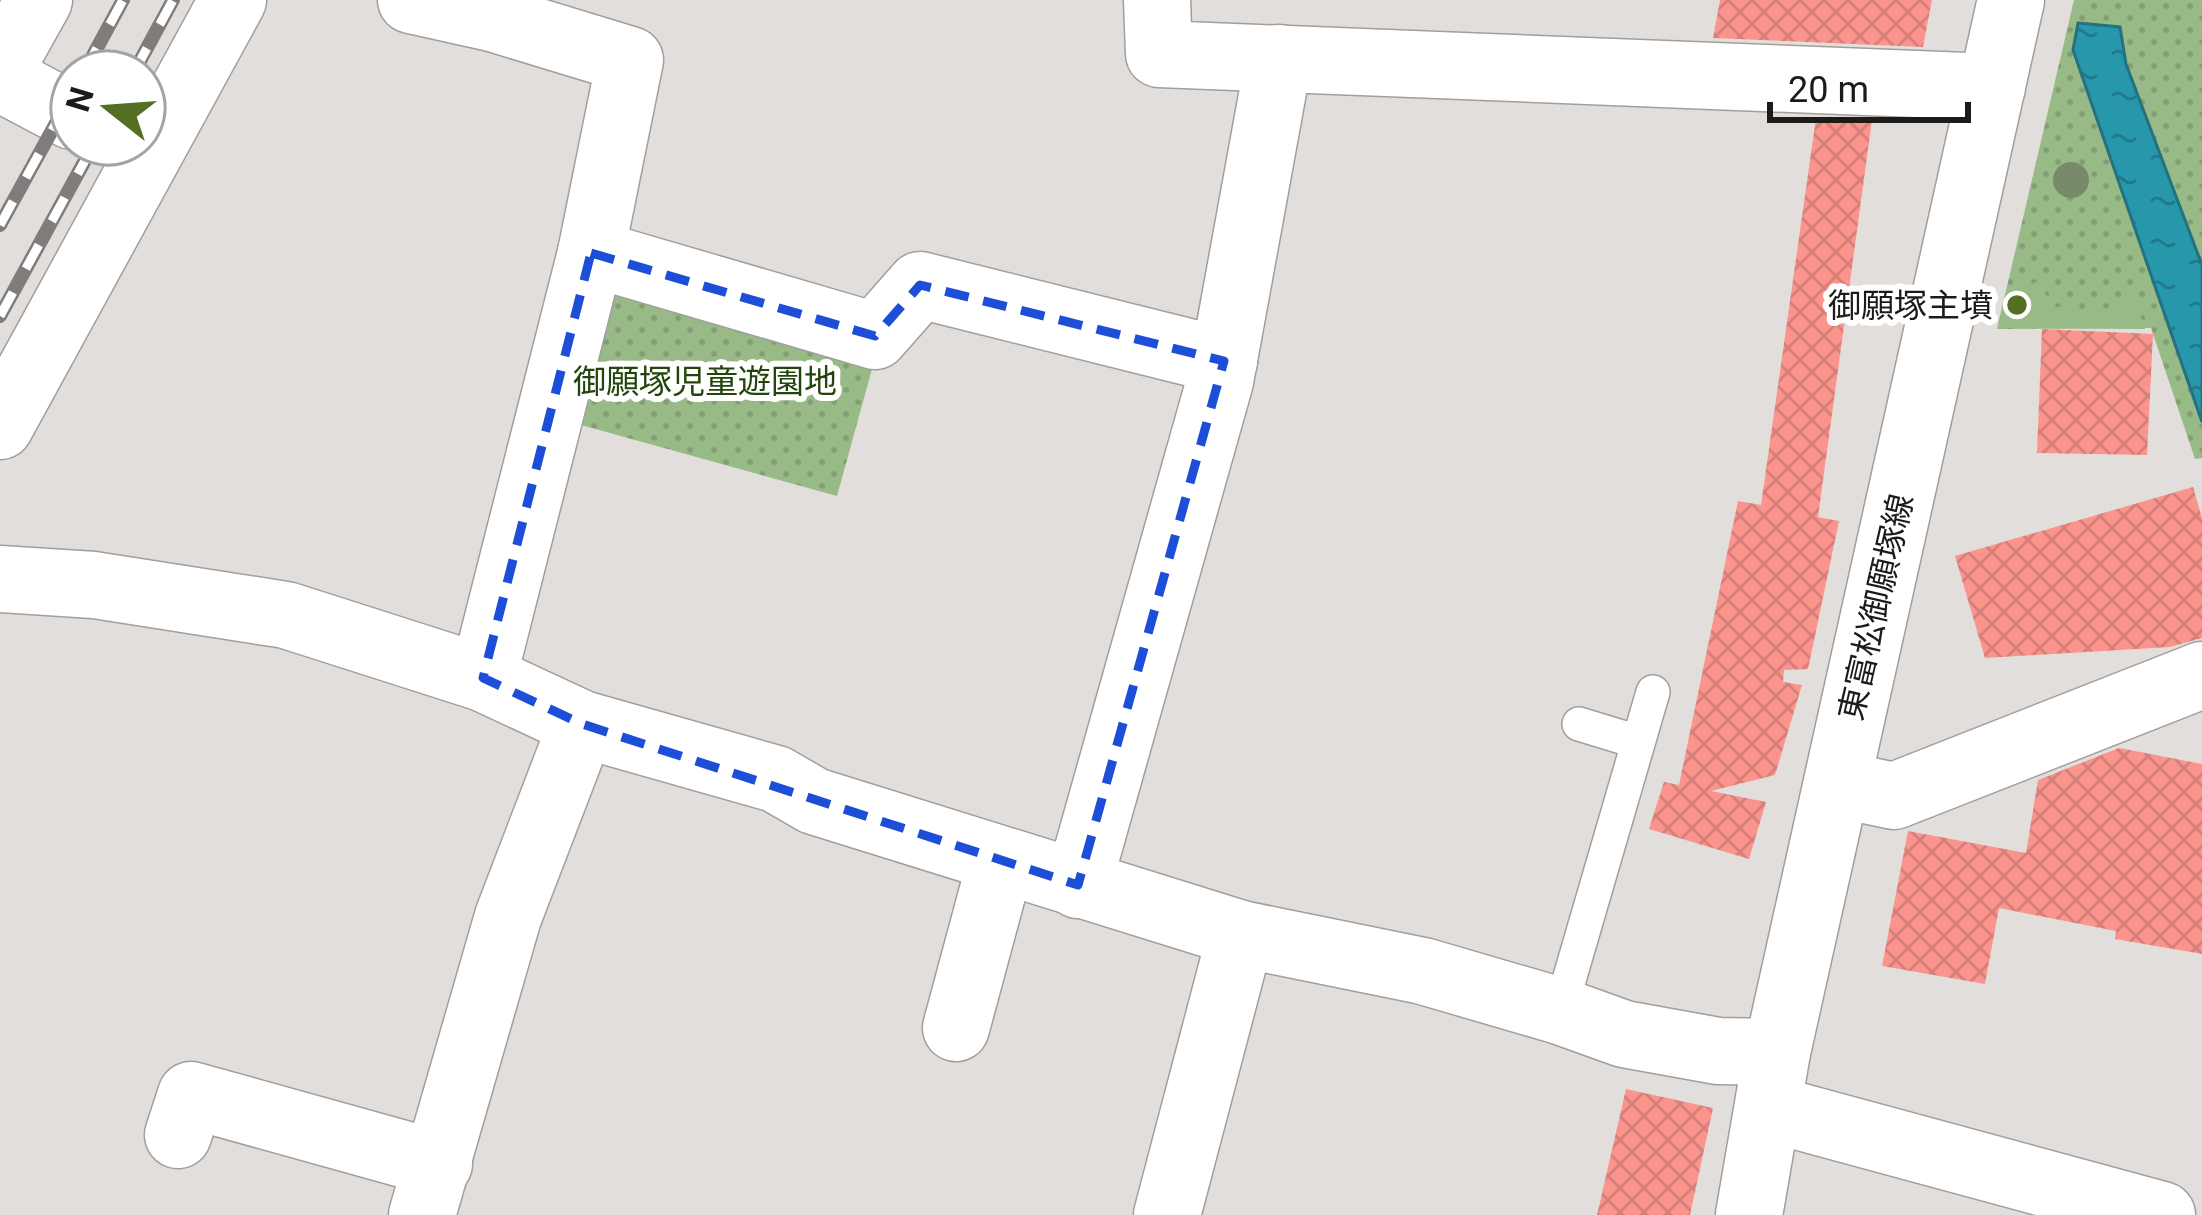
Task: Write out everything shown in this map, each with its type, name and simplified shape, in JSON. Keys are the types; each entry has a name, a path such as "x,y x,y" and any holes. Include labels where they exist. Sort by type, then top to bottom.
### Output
{"street":[{"path":"39,0 0,74 48,102"},
{"path":"168,101 233,0"},
{"path":"411,0 493,9 630,60 591,253 483,678"},
{"path":"1157,0 1159,54 1992,87"},
{"name":"東富松御願塚線","path":"1749,1215 1772,1080 2011,0"},
{"path":"1078,885 1224,361 1279,58"},
{"path":"0,426 127,168"},
{"path":"591,253 875,336 920,286 1224,361"},
{"path":"0,579 94,585 286,615 483,678 582,724 776,779 814,801 1078,885 1241,934 1423,971 1648,1039 1718,1052 2026,1197 2162,1215"},
{"path":"1837,784 1894,796 2202,675"},
{"path":"189,1096 430,1189 508,917 582,724"},
{"path":"956,1028 1001,861"},
{"path":"1167,1215 1241,934"}],"lane":[{"path":"1560,1011 1653,692"},
{"path":"1579,724 1638,742"}],"highlighted area":[{"path":"591,253 875,336 920,285 1224,361 1078,885 582,724 483,678"}],"green space":[{"path":"2074,0 2202,0 2202,458 2195,459 2151,328 1997,329"},
{"path":"2041,279 2050,309 2075,302 2080,318 2135,298 2145,329 1999,328 2003,301"},
{"name":"御願塚児童遊園地","path":"598,280 877,351 837,496 563,420"}],"water":[{"path":"2078,23 2120,27 2126,64 2202,265 2202,422 2073,50"}],"building":[{"path":"1720,0 1932,0 1923,47 1713,38"},
{"path":"1816,118 1872,120 1818,517 1839,521 1808,669 1784,670 1783,682 1802,685 1775,775 1711,791 1766,802 1749,859 1649,829 1664,782 1679,785 1738,501 1761,505"},
{"path":"2042,329 2153,334 2147,455 2037,453"},
{"path":"2193,487 2202,518 2202,638 2170,647 1985,658 1955,556"},
{"path":"2119,748 2202,764 2202,954 2115,939 2116,931 1999,908 1985,984 1882,966 1908,831 2026,853 2038,780"},
{"path":"1626,1089 1713,1108 1690,1215 1597,1215"}],"railway":[{"path":"97,48 123,0"},
{"path":"147,48 173,0"},
{"path":"0,225 48,138"},
{"path":"0,316 81,168"}],"place":[{"name":"御願塚主墳","path":"2017,305"}]}
